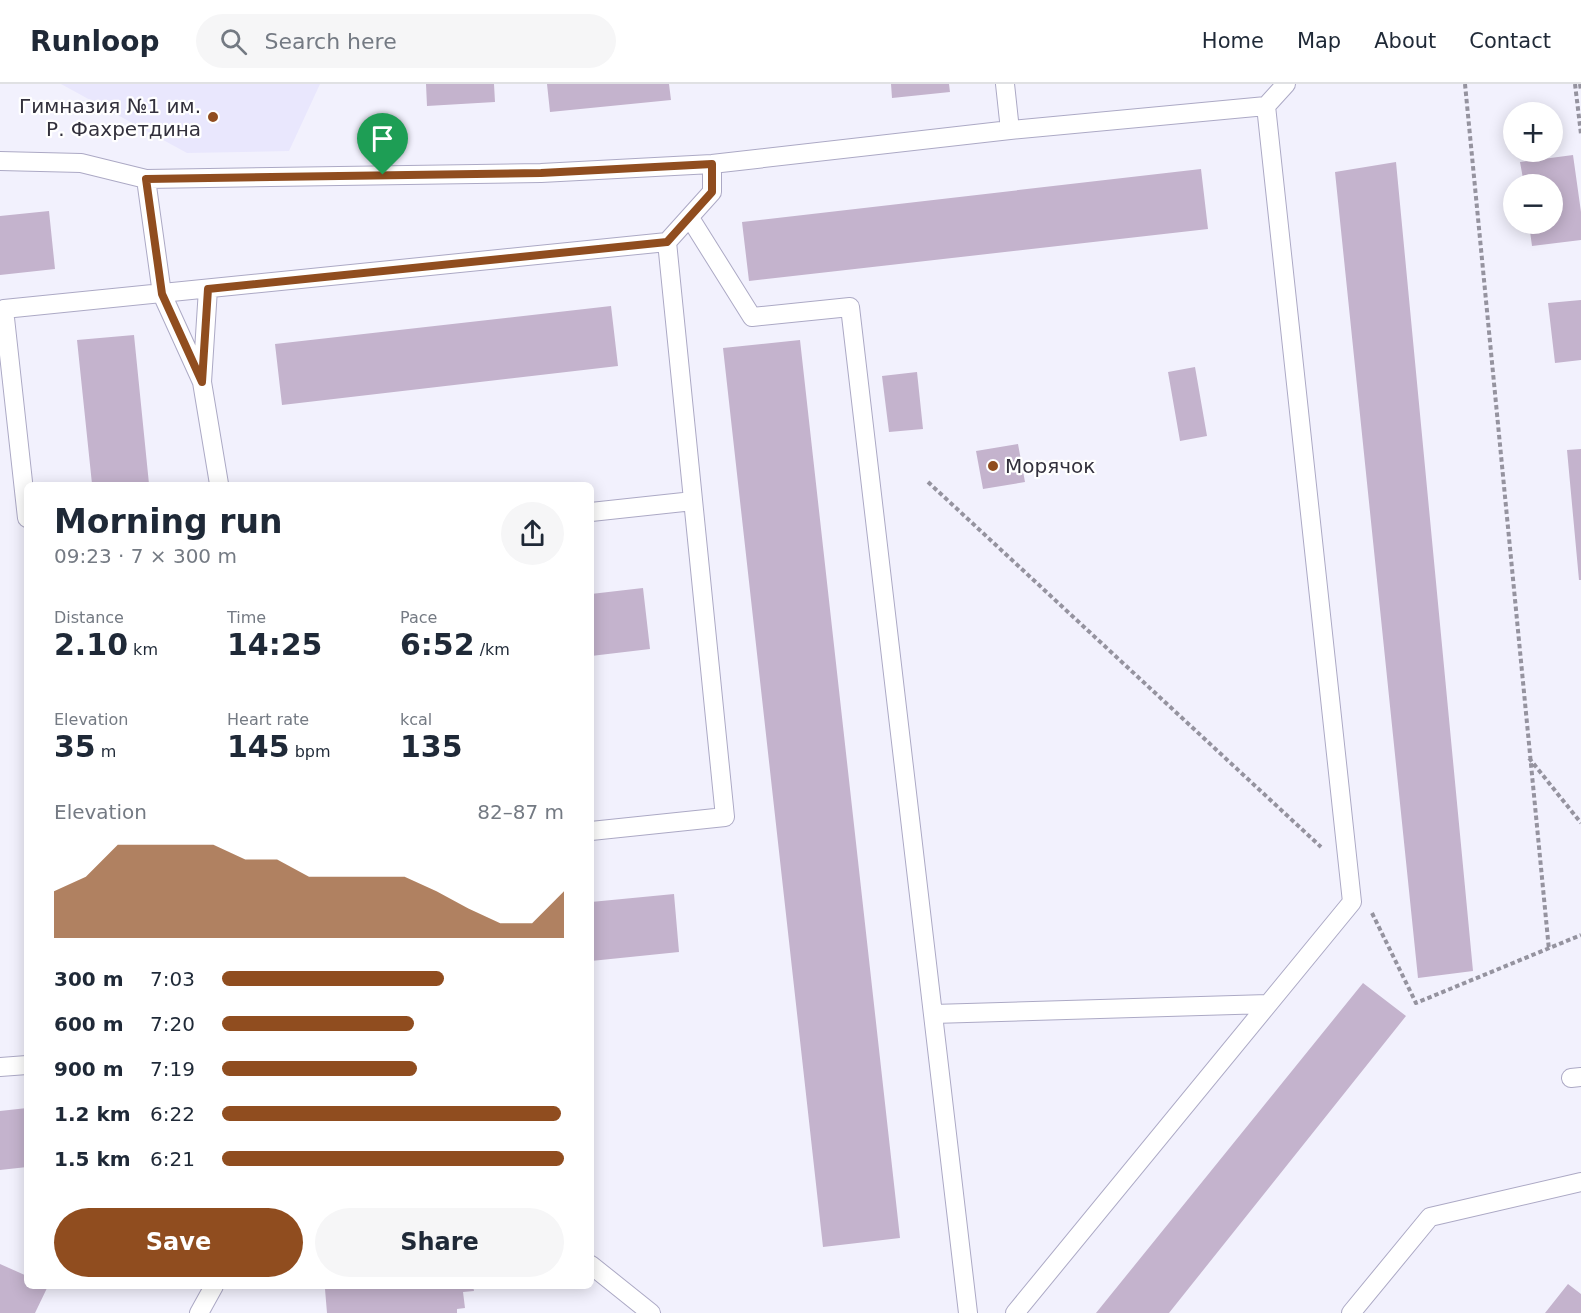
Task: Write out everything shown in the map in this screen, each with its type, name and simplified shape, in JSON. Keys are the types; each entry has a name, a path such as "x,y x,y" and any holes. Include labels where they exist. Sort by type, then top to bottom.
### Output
{"lane":[{"path":"1005,84 1010,130"},
{"path":"0,161 81,163 146,179 541,173 712,164 1010,130 1266,106 1286,84"},
{"path":"1015,1313 1352,902 1266,106"},
{"path":"24,491 4,309 667,242 712,192 712,164"},
{"path":"146,179 162,294 202,382"},
{"path":"690,218 752,317 850,307 968,1313"},
{"path":"594,831 725,817 667,242"},
{"path":"208,289 202,382 219,482"},
{"path":"594,513 693,501"},
{"path":"933,1014 1268,1004"},
{"path":"0,1067 24,1065"},
{"path":"1351,1313 1430,1216 1581,1182"},
{"path":"594,1268 651,1313"},
{"path":"200,1313 212,1289"}],"path":[{"path":"1465,84 1549,950"},
{"path":"1575,84 1581,134"},
{"path":"1580,84 1581,91"},
{"path":"928,482 1326,852 1348,867"},
{"path":"1529,758 1581,823"},
{"path":"1368,904 1416,1003 1581,935"}],"shaded area":[{"name":"Гимназия №1 им. Р. Фахретдина","path":"61,84 320,84 289,151 187,153"}],"building":[{"path":"426,84 494,84 495,102 427,106"},
{"path":"547,84 669,84 671,100 550,112"},
{"path":"891,84 949,84 950,92 892,98"},
{"path":"1573,155 1581,212 1581,240 1532,246 1530,234 1563,234 1563,174 1522,174 1520,162 1563,162 1563,156"},
{"path":"1396,162 1473,971 1418,978 1335,172"},
{"path":"1201,169 1208,229 749,281 742,222"},
{"path":"49,211 55,269 0,275 0,216"},
{"path":"1581,300 1581,360 1555,363 1548,303"},
{"path":"611,306 618,366 282,405 275,344"},
{"path":"134,335 149,482 92,482 77,340"},
{"path":"800,340 900,1238 823,1247 723,348"},
{"path":"1195,367 1207,436 1180,441 1168,372"},
{"path":"917,372 923,429 889,432 882,376"},
{"path":"1018,444 1025,482 983,489 976,451"},
{"path":"1581,449 1581,580 1579,580 1567,450"},
{"path":"643,588 650,649 594,656 594,594"},
{"path":"674,894 679,952 594,961 594,902"},
{"path":"1363,983 1406,1016 1169,1313 1096,1313"},
{"path":"24,1108 24,1167 0,1170 0,1111"},
{"path":"0,1264 24,1275 24,1289 47,1289 35,1313 0,1313"},
{"path":"1568,1284 1581,1294 1581,1313 1545,1313"},
{"path":"325,1289 474,1289 474,1291 463,1292 465,1308 457,1309 457,1313 327,1313"}],"place":[{"name":"Гимназия №1 им. Р. Фахретдина","path":"213,117"},
{"name":"Морячок","path":"993,466"}],"route":[{"path":"712,164 712,192 667,242 208,289 202,382 162,294 146,179 383,175 541,173 712,164"}]}
